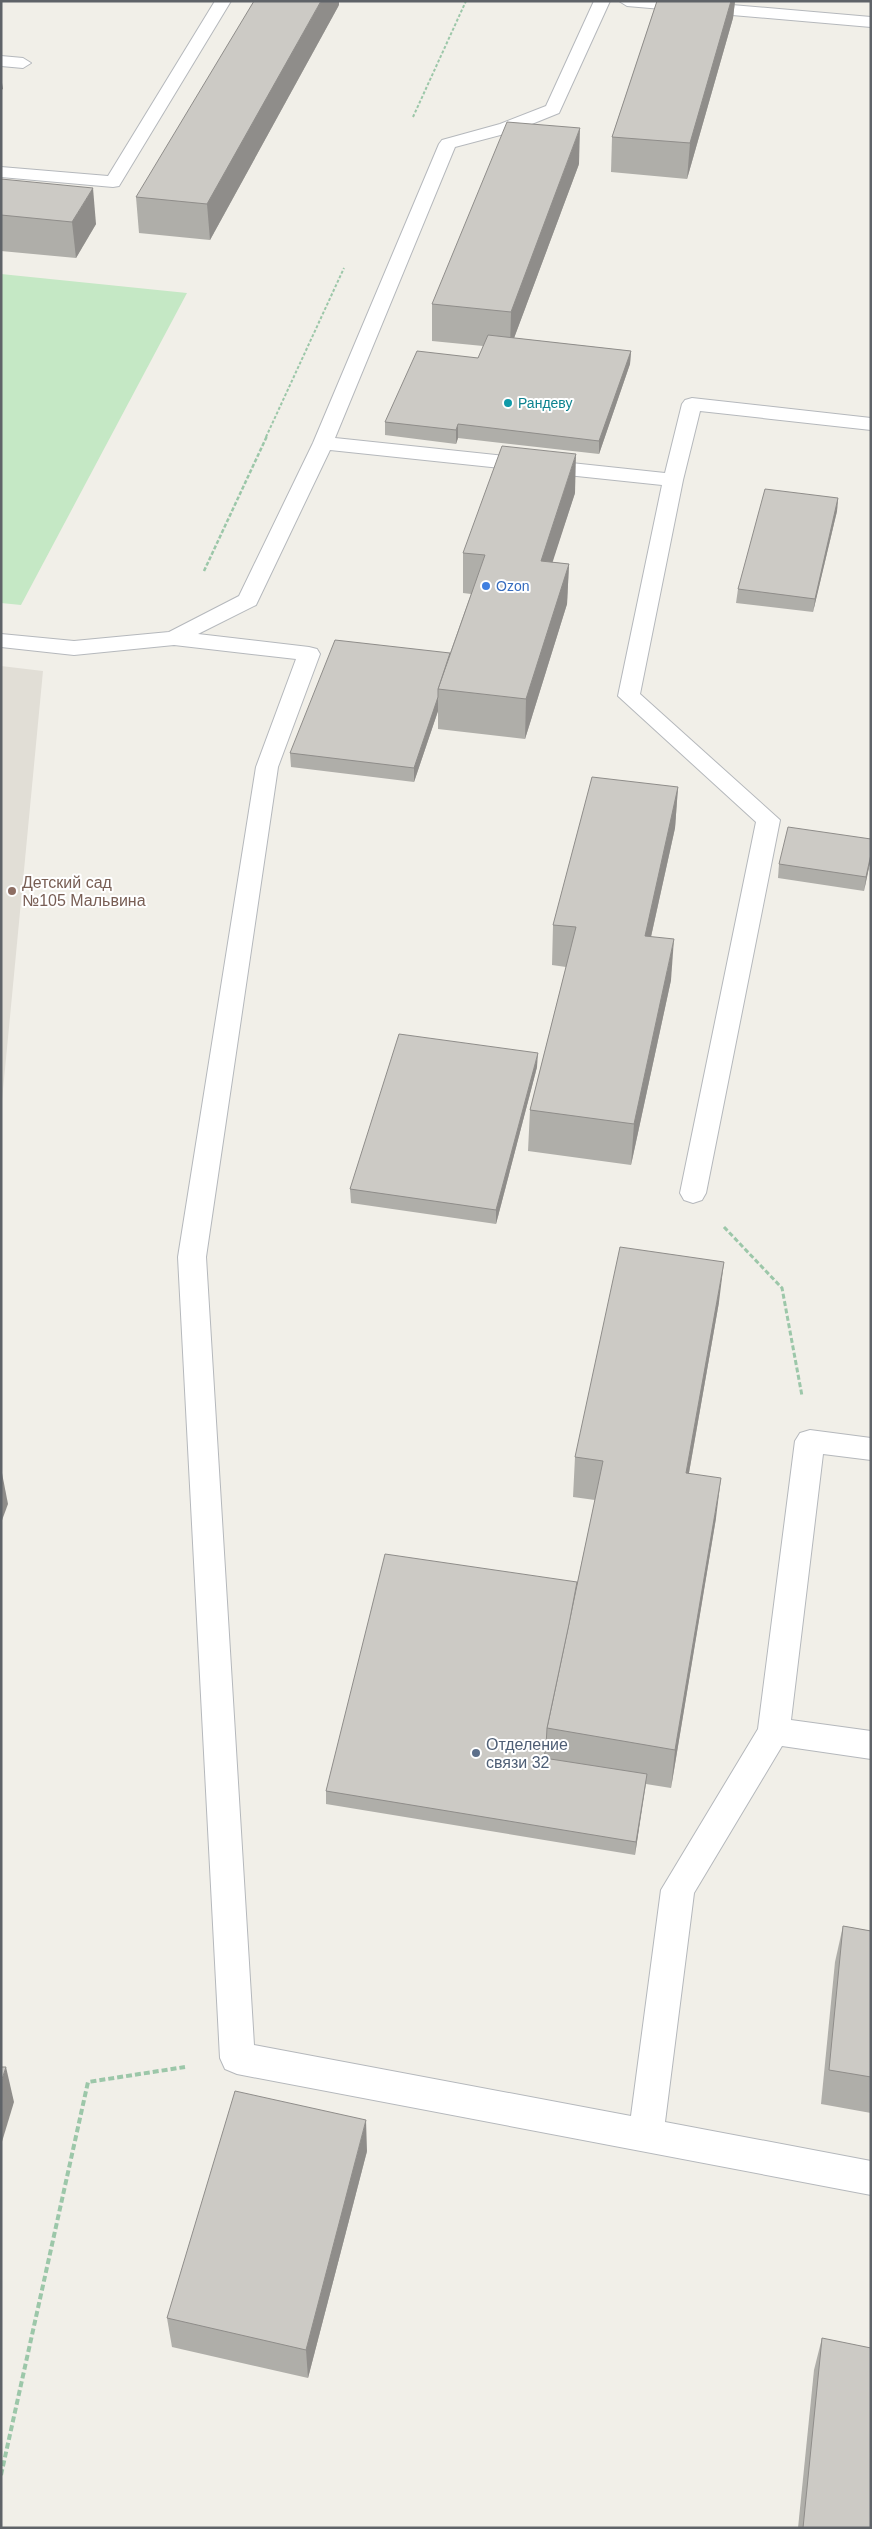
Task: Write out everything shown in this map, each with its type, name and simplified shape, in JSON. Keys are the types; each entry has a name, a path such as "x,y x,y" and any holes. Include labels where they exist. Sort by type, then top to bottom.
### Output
{"lane":[{"path":"1,172 113,182 223,1"},
{"path":"174,638 248,600 322,443 448,144 506,128 553,109 602,1"},
{"path":"627,1 871,22"},
{"path":"1,61 23,63"},
{"path":"693,1194 768,820 629,696 673,480 692,404 871,424"},
{"path":"322,443 673,480"},
{"path":"1,640 74,648 174,638 309,654 267,767 192,1257 237,2058 871,2178"},
{"path":"646,2136 678,1890 774,1731 810,1441 871,1449"},
{"path":"774,1731 871,1745"}],"path":[{"path":"413,118 466,1"},
{"path":"174,638 347,261"},
{"path":"693,1194 782,1288 810,1441"},
{"path":"1,2475 88,2082 237,2058"}],"shaded area":[{"name":"Детский сад №105 Мальвина","path":"1,666 43,671 1,1111"}],"green space":[{"path":"1,274 187,293 21,605 1,603"}],"building":[{"path":"254,1 321,1 207,204 136,197"},
{"path":"657,1 731,1 690,143 612,137"},
{"path":"507,122 580,128 511,312 432,304"},
{"path":"1,179 93,188 72,222 1,215"},
{"name":"Рандеву","path":"488,335 631,351 599,441 458,424 456,430 385,422 417,351 478,358"},
{"path":"502,446 576,454 541,561 569,564 526,699 438,689 485,555 463,553"},
{"path":"765,489 838,498 815,599 738,589"},
{"path":"335,640 450,653 438,689 438,697 414,768 290,753"},
{"path":"592,777 678,787 645,936 674,939 634,1124 530,1110 576,927 553,925"},
{"path":"788,827 871,839 871,854 866,877 779,864"},
{"path":"399,1034 538,1053 496,1210 350,1189"},
{"path":"620,1247 724,1262 686,1473 721,1478 675,1750 547,1728 603,1461 575,1457"},
{"path":"385,1554 577,1582 547,1728 544,1758 647,1774 636,1842 326,1791"},
{"path":"843,1926 871,1931 871,2077 829,2070"},
{"path":"1,2067 6,2067 1,2082"},
{"path":"235,2091 366,2120 306,2350 167,2318"},
{"path":"822,2338 871,2348 871,2528 803,2528"}],"place":[{"name":"Рандеву","path":"508,403"},
{"name":"Ozon","path":"486,586"},
{"name":"Детский сад №105 Мальвина","path":"12,891"},
{"name":"Отделение связи 32","path":"476,1753"}]}
